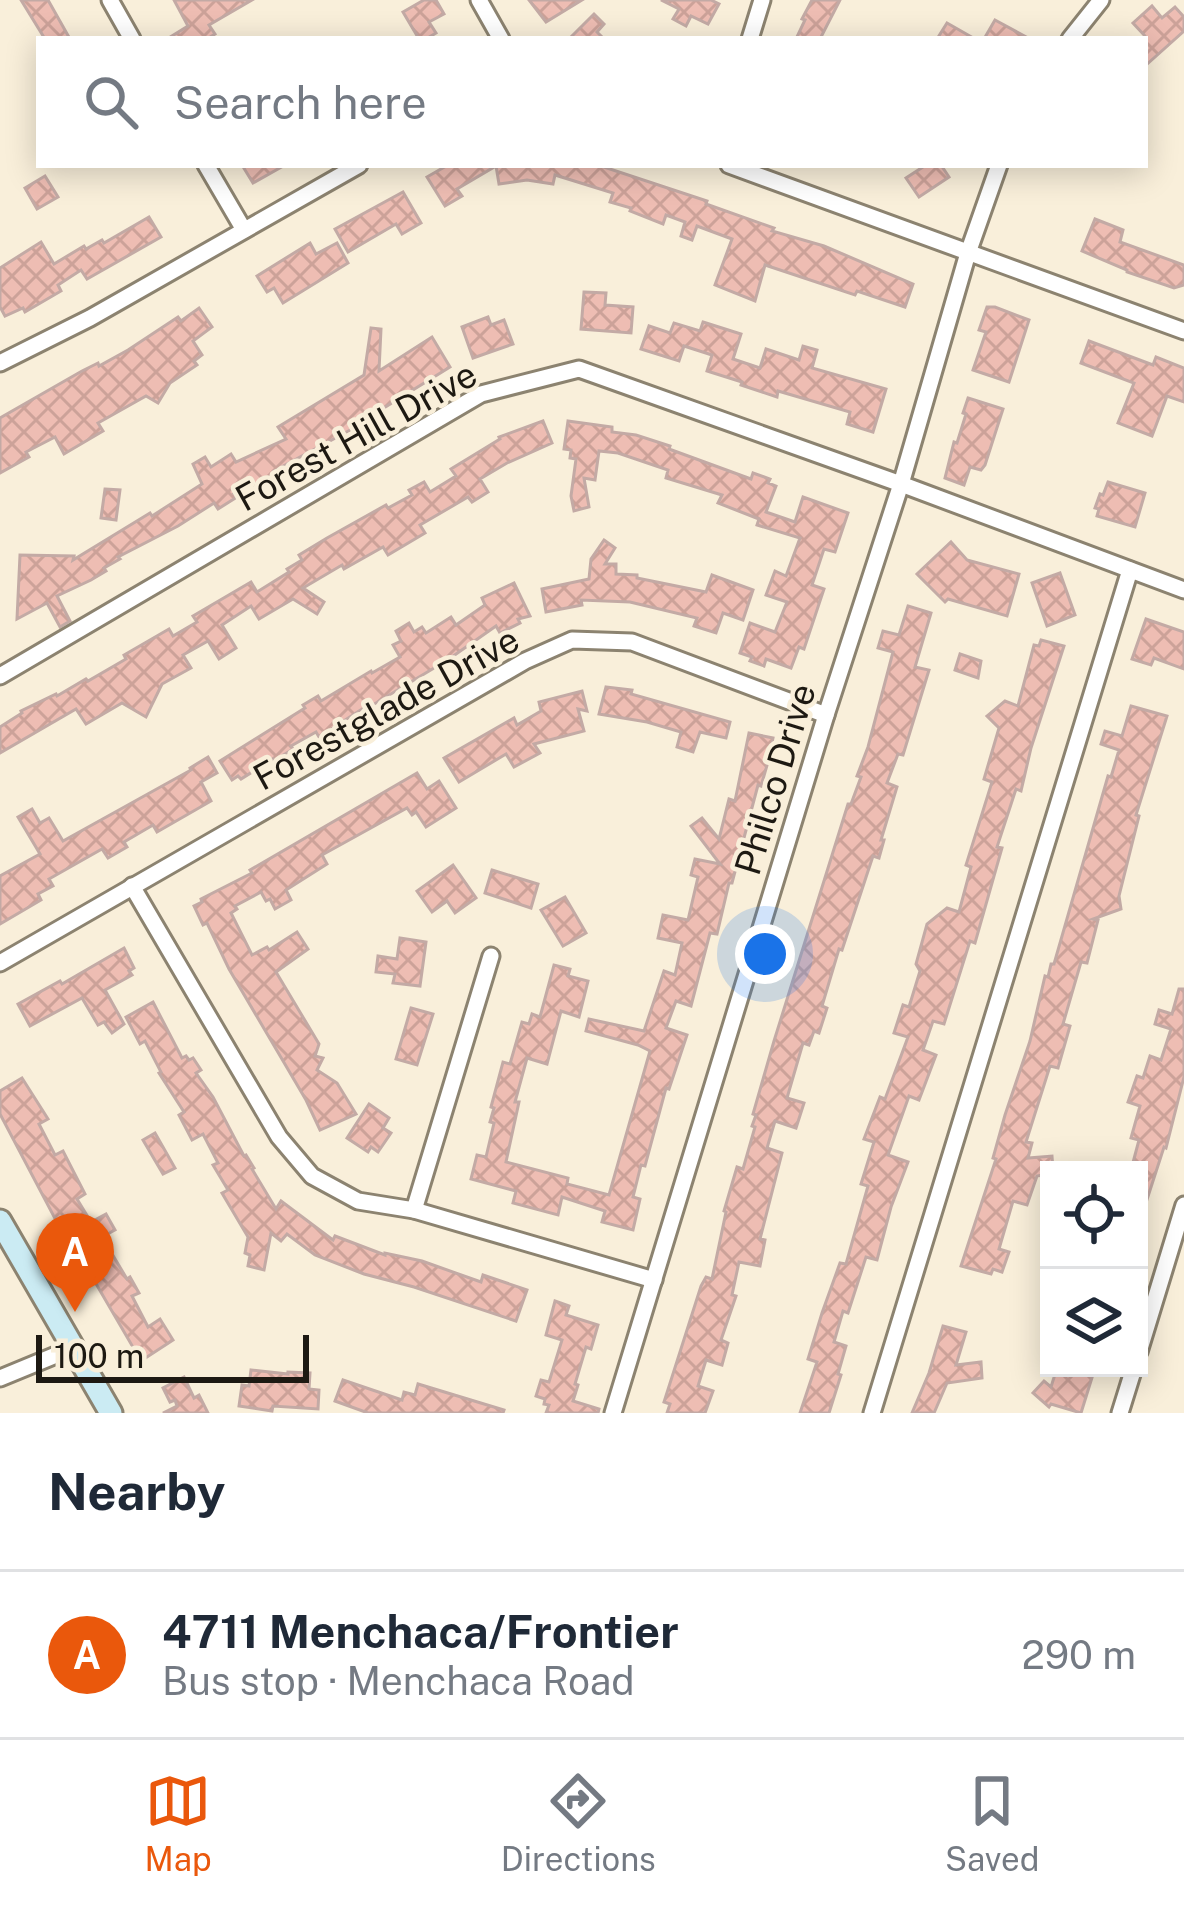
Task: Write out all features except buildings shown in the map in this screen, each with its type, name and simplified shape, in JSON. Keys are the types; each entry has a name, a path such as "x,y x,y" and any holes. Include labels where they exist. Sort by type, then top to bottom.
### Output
{"main road":[{"path":"0,1221 111,1413"}],"street":[{"path":"110,0 131,36"},
{"path":"479,0 499,36"},
{"path":"751,36 762,0"},
{"path":"1072,36 1101,0"},
{"path":"208,168 244,230"},
{"path":"0,363 90,318 354,168"},
{"path":"737,168 1184,331"},
{"name":"Philco Drive","path":"613,1413 998,168"},
{"name":"Forest Hill Drive","path":"0,676 481,394 579,369 1184,590"},
{"path":"872,1413 1130,570"},
{"name":"Forestglade Drive","path":"0,963 525,661 572,640 632,642 826,715"},
{"path":"132,886 279,1137 312,1176 358,1201 415,1210 654,1280"},
{"path":"415,1210 491,956"},
{"path":"1148,1322 1184,1204"},
{"path":"0,1378 74,1348"},
{"path":"1120,1413 1131,1377"}],"place":[{"name":"4711 Menchaca/Frontier","path":"75,1312"}]}
